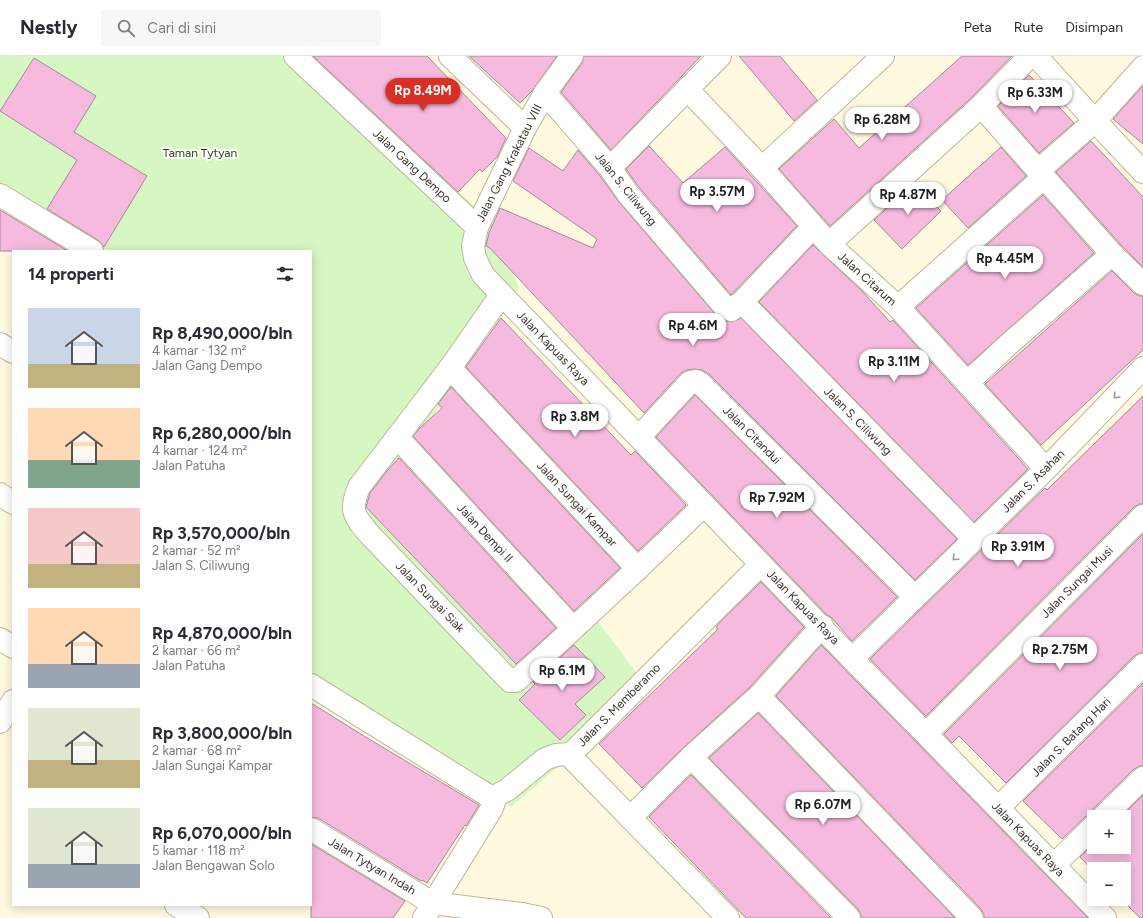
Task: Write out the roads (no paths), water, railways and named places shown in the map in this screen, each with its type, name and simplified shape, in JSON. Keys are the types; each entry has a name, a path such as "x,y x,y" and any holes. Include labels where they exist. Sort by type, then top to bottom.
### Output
{"street":[{"name":"Jalan Gang Dempo","path":"295,56 477,227"},
{"path":"450,56 525,128"},
{"name":"Jalan Gang Krakatau VIII","path":"501,295 483,275 475,258 473,246 477,227 525,128 545,93 572,56"},
{"path":"610,168 720,56"},
{"path":"762,168 883,56"},
{"path":"829,244 981,106 1030,56"},
{"path":"1036,56 1094,121 1143,172"},
{"path":"898,307 1041,174 1094,121 1143,67"},
{"name":"Jalan Citarum","path":"687,89 762,168 829,244 898,307 1046,469"},
{"name":"Jalan S. Ciliwung","path":"545,93 610,168 628,194 724,307 731,310 742,302 813,227"},
{"path":"981,106 1112,254 1143,284"},
{"path":"0,195 90,250"},
{"path":"967,383 1112,254"},
{"name":"Jalan Sungai Siak","path":"501,295 450,368 359,487 353,506 356,519 510,681 516,681 638,569 704,505"},
{"name":"Jalan Kapuas Raya","path":"501,295 822,626 852,659 1105,918"},
{"name":"Jalan S. Ciliwung","path":"742,302 974,539"},
{"path":"0,344 12,351"},
{"name":"Jalan Sungai Kampar","path":"450,368 638,569"},
{"name":"Jalan S. Asahan","path":"852,659 1140,378"},
{"name":"Jalan Citandui","path":"639,437 690,382 696,381 701,384 915,597"},
{"name":"Jalan Dempi II","path":"397,437 573,628"},
{"path":"0,494 12,502"},
{"name":"Jalan Sungai Musi","path":"926,734 1143,516"},
{"name":"Jalan S. Memberamo","path":"724,917 572,758 571,754 761,564"},
{"path":"630,818 691,757 759,696 822,626"},
{"path":"0,639 12,646"},
{"name":"Jalan S. Batang Hari","path":"998,808 1143,665"},
{"path":"312,687 500,794"},
{"path":"759,696 972,918"},
{"path":"0,722 12,703"},
{"path":"428,911 500,794 545,759 556,755 571,754"},
{"path":"691,757 849,918"},
{"path":"1110,810 1143,778"},
{"name":"Jalan Tytyan Indah","path":"312,830 428,911"},
{"path":"1054,865 1087,833"},
{"path":"178,906 198,918"},
{"path":"428,911 522,914 541,918"}],"park label":[{"name":"Taman Tytyan","path":"200,153"}]}
